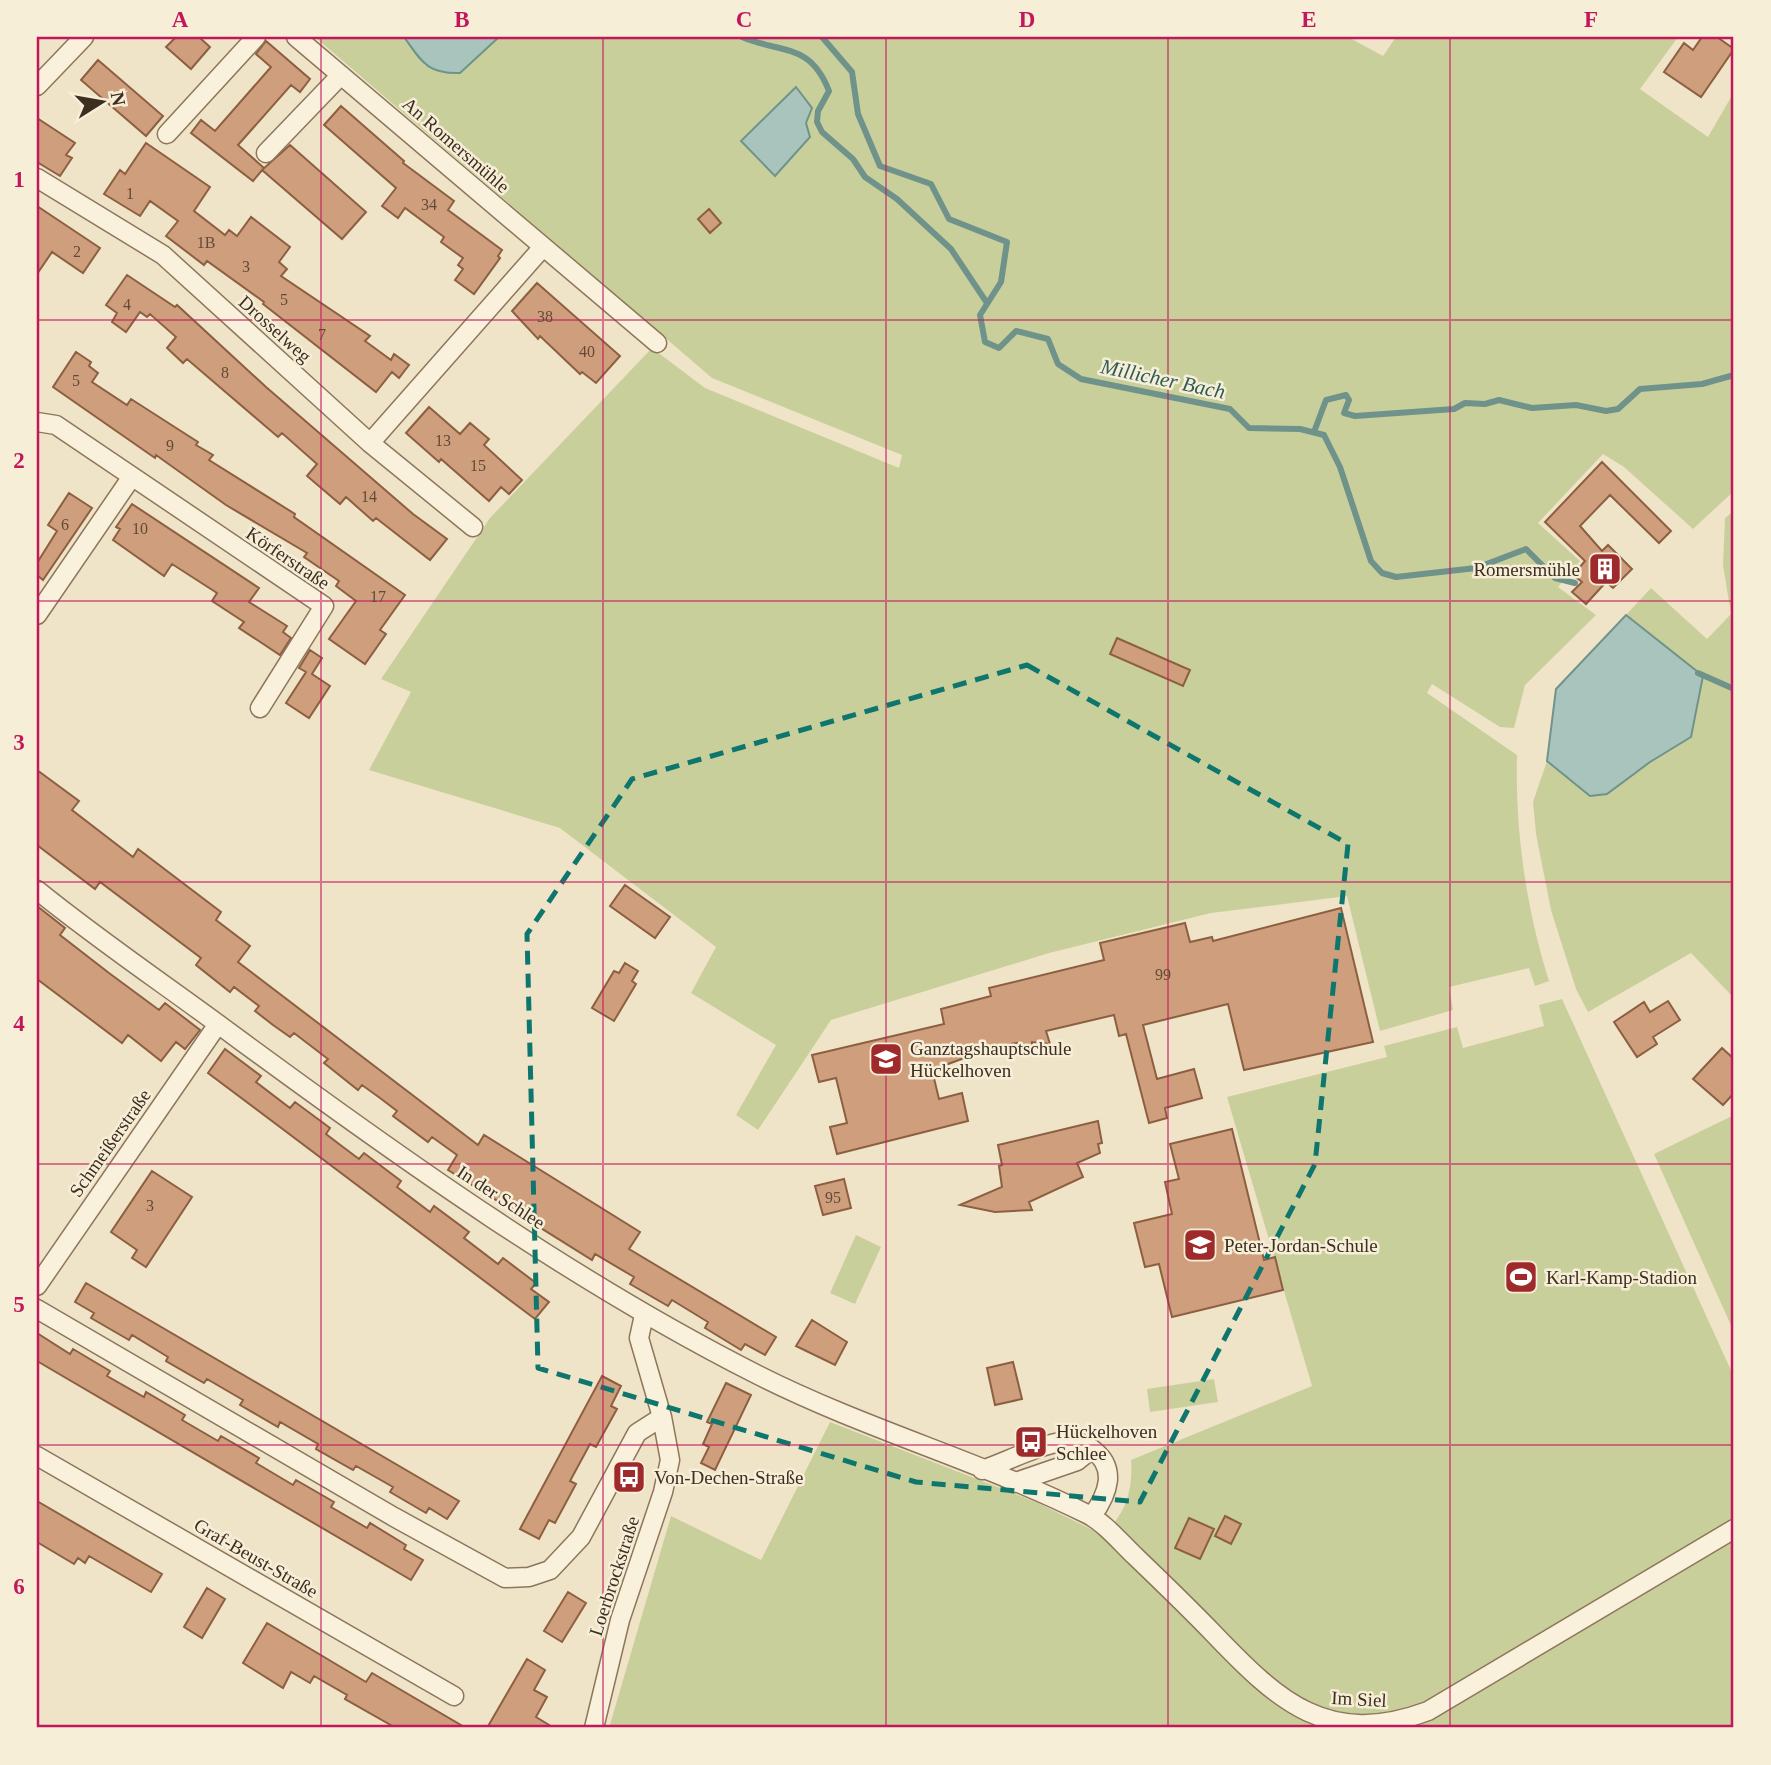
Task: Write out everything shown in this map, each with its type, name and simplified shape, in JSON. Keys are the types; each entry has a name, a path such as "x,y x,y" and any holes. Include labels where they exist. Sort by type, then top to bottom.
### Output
{"street":[{"path":"37,86 84,37"},
{"path":"167,134 256,37"},
{"name":"An Romersmühle","path":"296,37 657,343"},
{"path":"266,153 341,75"},
{"name":"Drosselweg","path":"37,178 163,255 370,443 473,527"},
{"path":"370,443 543,247"},
{"name":"Körferstraße","path":"37,422 56,425 324,606 260,708"},
{"path":"37,615 131,478"},
{"name":"In der Schlee","path":"37,890 87,930 369,1135 644,1315 831,1410 1092,1516"},
{"name":"Schmeißerstraße","path":"37,1286 218,1024"},
{"path":"37,1309 394,1517 505,1578 529,1577 550,1570 582,1537 637,1433 662,1417"},
{"name":"Loerbrockstraße","path":"594,1728 620,1620 663,1492 670,1460 662,1417 639,1338 644,1315"},
{"path":"982,1470 1067,1441 1082,1443 1092,1449 1108,1469 1108,1488 1092,1516"},
{"path":"1013,1483 1077,1461 1092,1449"},
{"name":"Graf-Beust-Straße","path":"37,1456 454,1696"},
{"name":"Im Siel","path":"1092,1516 1183,1602 1258,1680 1294,1707 1323,1719 1380,1724 1401,1721 1428,1711 1734,1529"}],"highlighted area":[{"path":"1027,665 1348,844 1315,1164 1140,1502 916,1482 538,1368 527,934 632,779"}],"green space":[{"path":"315,37 404,37 424,65 460,73 499,37 1348,37 1383,56 1396,37 1678,37 1640,89 1708,137 1734,92 1734,491 1693,529 1624,467 1603,454 1538,523 1580,561 1558,587 1596,615 1525,685 1514,728 1500,727 1432,684 1427,693 1517,755 1520,841 1534,926 1549,981 1535,986 1529,968 1449,987 1453,1010 1380,1031 1347,896 1211,913 1049,953 831,1020 758,1130 736,1115 776,1045 691,993 716,947 560,828 369,770 411,692 381,679 490,518 652,348 705,388 899,468 902,455 712,378"},
{"path":"1734,511 1734,998 1691,953 1588,1012 1576,989 1551,910 1536,834 1533,802 1547,761 1590,796 1691,737 1703,676 1626,615 1651,588 1707,639 1731,614 1723,565 1725,518"},
{"path":"1562,999 1734,1377 1734,1520 1381,1728 609,1728 671,1516 761,1560 830,1422 1036,1502 1103,1535 1111,1527 1126,1501 1131,1482 1131,1460 1312,1386 1227,1097 1387,1057 1384,1046 1457,1027 1463,1048 1544,1026 1539,1005"},
{"path":"1734,1115 1734,1332 1654,1154"},
{"path":"856,1235 881,1247 855,1304 830,1293"},
{"path":"1214,1379 1218,1402 1150,1412 1147,1389"},
{"path":"1734,1541 1734,1728 1397,1728"}],"water":[{"path":"404,37 499,37 460,73 449,73 426,65"},
{"path":"796,87 812,108 806,123 810,137 775,176 741,141"},
{"path":"1626,615 1703,676 1691,737 1650,762 1607,794 1590,796 1547,761 1556,689"}],"building":[{"path":"176,37 199,37 210,47 191,69 166,47"},
{"path":"1702,37 1717,37 1734,49 1701,97 1664,72 1684,43 1693,50"},
{"path":"266,41 310,79 300,92 291,85 238,145 264,168 253,181 191,133 201,120 215,131 271,67 256,54"},
{"path":"98,60 163,116 146,136 81,80"},
{"path":"341,106 404,161 403,163 454,201 448,210 502,250 498,256 500,258 474,294 455,280 463,269 458,265 463,258 441,242 444,237 405,208 398,218 382,206 396,188 324,125"},
{"path":"37,118 75,143 66,155 72,158 60,176 37,162"},
{"path":"146,143 210,187 194,211 225,235 229,230 237,236 251,217 290,247 279,262 287,269 281,276 370,336 365,341 391,360 394,354 409,365 399,378 392,372 376,392 263,304 264,302 207,261 204,265 166,236 178,221 150,201 140,216 104,194 120,170 125,174"},
{"path":"290,145 366,212 342,239 262,170"},
{"path":"37,206 100,248 83,273 52,252 37,274"},
{"path":"709,209 721,223 710,233 698,219"},
{"path":"127,275 175,307 177,305 266,387 413,514 447,539 430,560 376,518 373,521 346,497 340,504 307,476 317,464 282,433 278,437 187,359 183,363 167,348 176,337 150,314 147,317 140,312 126,332 112,322 117,313 106,305"},
{"path":"537,283 620,356 596,383 582,372 580,374 540,336 538,339 512,311"},
{"path":"76,352 91,362 89,366 98,373 92,382 127,405 131,399 198,442 196,445 213,455 209,460 295,514 294,517 405,595 380,630 386,634 365,664 329,639 356,601 336,586 339,581 304,557 307,553 226,505 53,387"},
{"path":"429,407 460,434 470,423 489,439 484,445 522,480 509,494 501,487 489,501 441,459 439,462 406,433"},
{"path":"1602,462 1671,531 1659,543 1610,495 1580,526 1602,551 1608,545 1632,569 1613,588 1606,582 1586,604 1572,592 1582,582 1573,575 1585,561 1545,522"},
{"path":"69,493 92,508 43,580 37,575 37,563 57,531 48,525"},
{"path":"132,504 259,588 249,602 287,626 283,632 291,638 280,655 239,628 244,622 212,601 217,593 172,564 164,576 113,540 120,529 116,527"},
{"path":"1117,638 1190,670 1183,686 1110,654"},
{"path":"310,650 322,658 312,674 330,686 309,718 286,703 306,672 299,668"},
{"path":"37,770 79,801 72,810 133,857 138,849 221,912 216,920 250,946 238,962 478,1145 484,1135 640,1232 629,1249 776,1337 765,1355 745,1344 741,1350 705,1328 708,1322 672,1300 668,1306 630,1284 634,1277 595,1254 592,1260 448,1170 457,1155 432,1137 428,1142 393,1116 397,1111 362,1085 358,1090 324,1063 328,1059 294,1033 290,1037 273,1025 255,1011 259,1006 234,987 230,992 196,965 201,958 100,882 95,889 37,845"},
{"path":"625,885 670,917 655,938 610,906"},
{"path":"37,906 65,928 60,935 109,973 159,1010 165,1003 200,1030 185,1049 176,1042 161,1061 128,1035 122,1043 37,979"},
{"path":"1341,908 1373,1042 1244,1070 1228,1004 1143,1025 1157,1079 1194,1069 1202,1098 1165,1108 1167,1118 1149,1123 1126,1034 1119,1036 1114,1015 1046,1031 1050,1044 1032,1042 1032,1051 1016,1051 1017,1043 994,1047 932,1070 939,1099 962,1093 968,1121 837,1154 830,1127 847,1123 836,1078 819,1082 812,1055 944,1024 941,1009 991,996 989,988 1104,960 1100,943 1185,923 1190,942 1212,937 1213,941"},
{"path":"625,963 638,971 632,981 636,984 614,1021 592,1008 614,971 619,973"},
{"path":"1668,1001 1680,1020 1653,1037 1657,1044 1637,1057 1614,1022 1644,1002 1650,1012"},
{"path":"1722,1048 1734,1059 1734,1093 1723,1105 1693,1079"},
{"path":"225,1049 261,1076 256,1082 290,1108 295,1102 330,1128 326,1134 359,1159 364,1153 401,1181 397,1187 430,1212 434,1206 469,1232 464,1238 498,1264 503,1258 536,1283 531,1289 549,1302 535,1319 208,1073"},
{"path":"1098,1121 1102,1143 1098,1144 1100,1153 1077,1163 1083,1177 1029,1202 1032,1210 995,1212 960,1205 1002,1187 998,1145"},
{"name":"Peter-Jordan-Schule","path":"1232,1129 1264,1260 1275,1257 1283,1290 1172,1317 1159,1264 1145,1267 1134,1223 1172,1214 1165,1182 1179,1179 1170,1144"},
{"path":"152,1171 192,1197 146,1267 132,1258 137,1250 111,1232"},
{"path":"844,1179 851,1208 823,1215 815,1186"},
{"path":"86,1283 459,1501 447,1519 429,1508 426,1513 390,1492 393,1487 356,1466 353,1470 316,1449 318,1444 280,1422 278,1427 240,1405 243,1400 207,1379 204,1383 166,1361 168,1357 132,1335 129,1340 91,1318 94,1313 75,1302"},
{"path":"812,1320 847,1342 835,1365 796,1346"},
{"path":"37,1333 70,1354 73,1349 110,1371 107,1376 144,1397 146,1392 185,1415 182,1420 218,1441 221,1436 259,1458 256,1463 293,1485 296,1480 334,1502 331,1507 367,1528 370,1523 406,1545 404,1549 423,1560 411,1580 37,1361"},
{"path":"1013,1362 1022,1399 995,1405 987,1368"},
{"path":"602,1376 621,1386 611,1406 617,1409 596,1447 590,1444 570,1481 576,1484 555,1523 549,1520 539,1539 520,1529"},
{"path":"726,1383 751,1395 715,1470 701,1463 709,1447 703,1444 712,1424 707,1422"},
{"path":"37,1501 162,1574 151,1592 89,1556 85,1563 78,1558 74,1564 37,1542"},
{"path":"1225,1516 1241,1524 1231,1544 1215,1536"},
{"path":"1189,1518 1214,1529 1200,1559 1175,1548"},
{"path":"207,1588 225,1599 202,1638 184,1627"},
{"path":"568,1592 586,1603 562,1642 544,1631"},
{"path":"267,1623 366,1682 372,1673 466,1728 396,1728 345,1699 347,1695 314,1676 310,1683 291,1672 283,1688 243,1663"},
{"path":"527,1659 545,1670 534,1690 547,1697 536,1717 554,1728 487,1728"}],"waterway":[{"name":"Millicher Bach","path":"742,37 793,52 813,64 829,91 818,111 817,122 822,132 853,159 865,177 897,199 951,249 987,303"},
{"name":"Millicher Bach","path":"822,37 852,72 858,114 880,166 931,184 949,219 1007,242 1001,282 980,315 985,342 999,348 1016,331 1048,339 1058,364 1081,379 1230,409 1249,428 1300,429 1324,435 1340,467 1371,561 1382,573 1396,577 1476,568 1526,549 1555,578 1575,583"},
{"name":"Millicher Bach","path":"1314,432 1326,400 1346,395 1349,400 1344,413 1355,416 1454,409 1465,403 1485,404 1499,400 1532,408 1576,405 1606,411 1618,409 1640,389 1702,384 1734,375"},
{"name":"Millicher Bach","path":"1698,673 1734,689"}],"place":[{"name":"Romersmühle","path":"1605,569"},
{"name":"Ganztagshauptschule Hückelhoven","path":"886,1059"},
{"name":"Peter-Jordan-Schule","path":"1200,1245"},
{"name":"Karl-Kamp-Stadion","path":"1521,1277"},
{"name":"Hückelhoven Schlee","path":"1031,1442"},
{"name":"Von-Dechen-Straße","path":"629,1477"}]}
